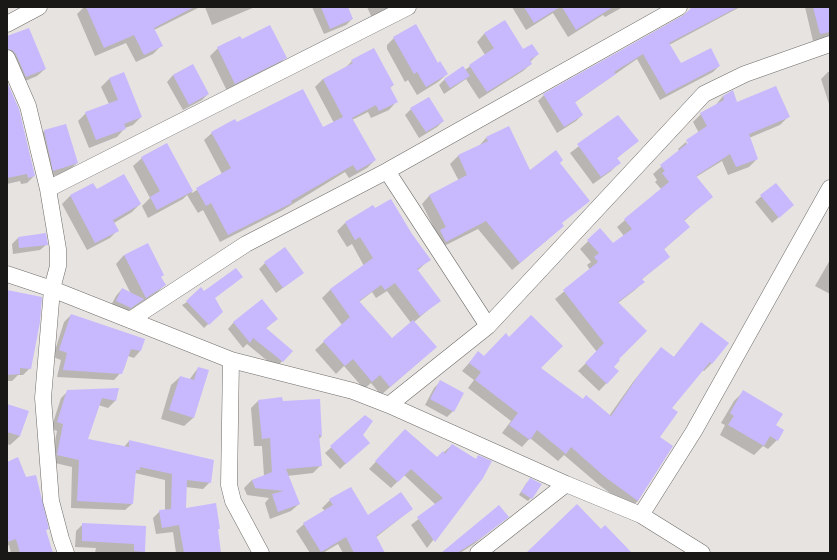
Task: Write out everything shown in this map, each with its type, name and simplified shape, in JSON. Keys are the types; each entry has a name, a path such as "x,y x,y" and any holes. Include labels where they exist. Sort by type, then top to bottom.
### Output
{"street":[{"path":"7,24 39,7"},
{"path":"48,189 408,7"},
{"path":"130,320 246,244 387,171 679,7"},
{"path":"389,405 488,326 704,94 745,74 830,44"},
{"path":"7,58 28,106 48,189 58,249 58,266 52,289 43,398 51,501 66,553"},
{"path":"387,171 488,326"},
{"path":"641,515 694,431 830,188"},
{"path":"7,274 52,289 231,360 353,390 566,484 641,515 702,553"},
{"path":"231,360 229,485 233,501 261,553"},
{"path":"478,553 566,484"}],"building":[{"path":"86,7 194,7 154,28 163,46 144,55 134,35 104,48"},
{"path":"321,7 348,7 353,19 330,29"},
{"path":"524,7 560,7 534,23"},
{"path":"562,7 613,7 576,30"},
{"path":"692,7 738,7 669,43 681,63 711,48 720,66 666,94 643,54 614,72 616,74 575,102 583,115 564,127 543,94 684,15"},
{"path":"813,7 830,7 830,32 820,34"},
{"path":"505,20 523,49 532,44 539,54 530,60 532,64 487,92 469,65 494,48 484,33"},
{"path":"416,24 438,63 440,61 448,74 426,87 417,72 414,74 393,37"},
{"path":"270,25 287,58 235,84 217,47 240,36 242,39"},
{"path":"29,28 46,69 26,77 16,54 12,50 7,49 7,36"},
{"path":"374,48 394,85 390,87 398,102 379,111 376,105 352,118 376,160 357,171 353,165 291,201 292,203 228,235 211,203 206,206 196,188 231,168 211,132 235,119 237,122 303,89 323,127 343,117 323,79 353,63 351,60"},
{"path":"193,64 209,94 189,105 173,75"},
{"path":"463,66 470,76 450,88 444,79"},
{"path":"124,72 142,117 124,124 126,129 96,140 85,112 118,100 109,78"},
{"path":"7,82 19,109 35,176 28,178 27,174 7,178"},
{"path":"776,86 790,117 749,134 758,159 736,167 730,154 696,176 713,197 684,220 690,227 664,249 670,257 642,279 645,282 618,302 647,331 619,359 620,360 614,367 619,371 607,384 585,363 604,343 563,290 598,262 594,257 599,253 587,240 600,228 613,243 632,229 624,219 669,182 662,173 665,171 660,165 688,143 686,140 707,126 700,113 724,100 723,96 733,90 737,102"},
{"path":"429,97 444,121 426,132 410,108"},
{"path":"618,115 639,141 617,158 621,163 601,177 577,144"},
{"path":"66,124 78,163 53,171 44,130"},
{"path":"509,126 530,170 556,150 563,160 560,163 590,201 562,223 564,226 520,263 486,221 446,242 440,230 446,227 429,195 467,175 458,155 488,141 486,137"},
{"path":"167,143 193,191 157,210 150,197 160,191 141,157"},
{"path":"124,174 141,204 113,220 119,231 95,243 70,195 93,183 97,189"},
{"path":"776,183 794,205 779,218 760,195"},
{"path":"391,199 412,234 431,260 417,269 441,301 420,316 395,283 385,290 381,285 359,301 392,338 413,320 437,347 390,387 380,375 372,382 353,359 345,366 323,341 350,317 330,289 373,258 360,237 355,240 345,222 373,205 375,208"},
{"path":"46,233 48,245 19,248 18,237"},
{"path":"148,243 164,275 161,277 166,285 146,298 124,255"},
{"path":"285,247 304,273 283,288 264,262"},
{"path":"236,268 243,277 215,298 223,312 209,325 186,301 201,287 204,291"},
{"path":"122,288 144,299 131,308 116,301"},
{"path":"7,290 42,297 40,322 31,369 20,368 20,374 7,375"},
{"path":"262,299 278,319 266,328 293,351 283,362 253,338 250,343 233,322"},
{"path":"71,314 145,339 141,351 131,349 122,374 63,370 67,353 59,350"},
{"path":"531,315 563,346 541,368 583,399 586,395 611,416 640,373 661,347 674,357 701,322 729,343 712,364 710,362 672,408 678,412 660,437 673,446 638,501 605,477 571,447 566,454 537,430 530,440 509,425 518,413 475,380 481,372 469,363 478,351 484,356 506,333 509,337"},
{"path":"198,367 209,370 194,418 169,410 180,376 194,380"},
{"path":"440,380 464,393 454,412 430,399"},
{"path":"119,388 116,401 102,398 88,439 129,447 129,440 214,460 211,483 187,480 186,508 216,503 220,529 218,529 221,553 184,553 179,525 162,528 159,510 171,509 172,474 140,467 140,470 136,470 133,504 77,501 79,460 57,455 63,424 57,422 67,390"},
{"path":"743,390 783,414 776,425 784,430 778,441 770,436 764,446 728,425 734,416 730,413"},
{"path":"282,397 283,401 320,399 322,437 319,434 322,466 286,469 300,504 278,512 272,494 284,491 255,488 252,480 272,472 270,438 262,439 258,400"},
{"path":"7,404 29,411 20,436 7,432"},
{"path":"365,415 373,421 363,435 370,443 346,464 330,446"},
{"path":"405,429 437,457 443,451 445,454 452,444 476,459 478,455 492,461 483,478 435,542 417,517 443,498 411,469 398,482 375,461"},
{"path":"18,457 26,477 36,475 49,529 46,530 53,553 20,553 16,539 7,542 7,462"},
{"path":"530,478 542,484 532,499 521,492"},
{"path":"351,487 368,515 401,492 413,509 376,536 385,553 354,553 346,537 321,552 303,523 333,505 329,499"},
{"path":"577,504 601,529 605,525 632,553 526,553"},
{"path":"499,505 509,517 481,538 457,553 441,553"},
{"path":"82,523 146,526 145,552 134,551 134,544 82,541"}]}
